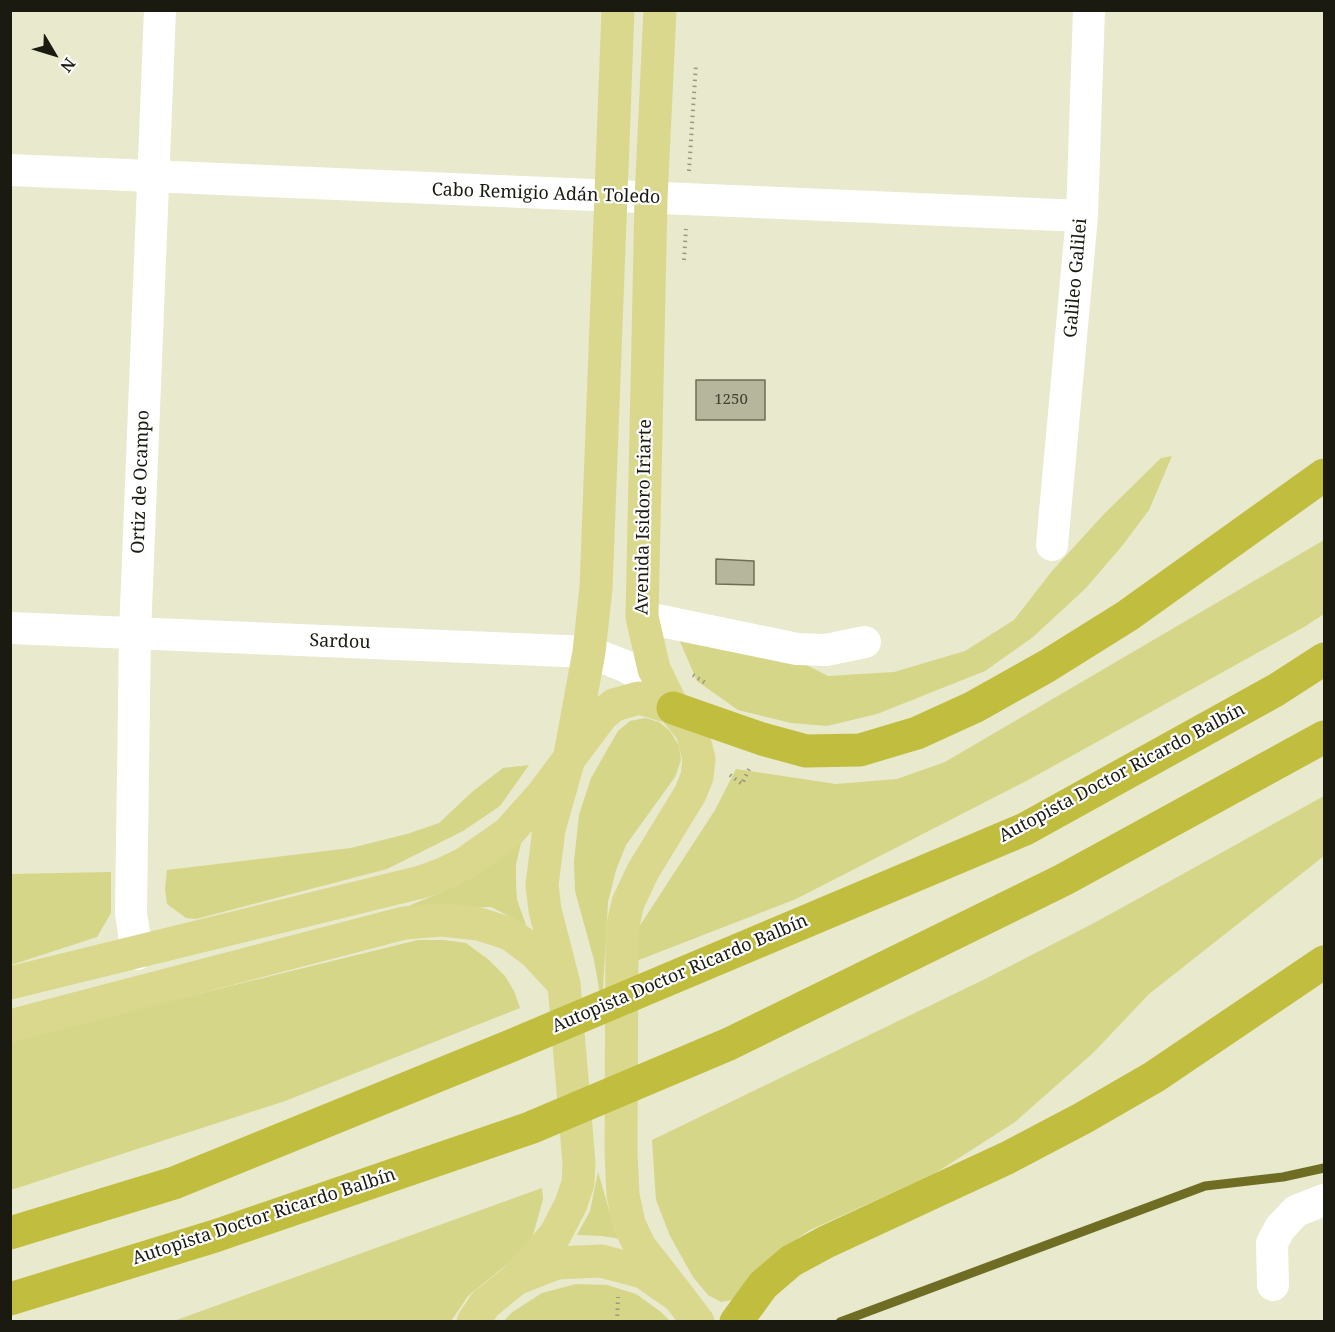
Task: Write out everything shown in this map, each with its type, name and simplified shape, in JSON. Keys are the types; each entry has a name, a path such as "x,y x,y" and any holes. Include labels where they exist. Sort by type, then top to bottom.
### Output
{"highway":[{"path":"668,698 762,739 806,751 860,750 917,733 974,707 1047,666 1127,616 1324,475"},
{"name":"Autopista Doctor Ricardo Balbín","path":"10,1233 174,1183 508,1047 1025,829 1276,690 1324,659"},
{"name":"Autopista Doctor Ricardo Balbín","path":"10,1299 215,1236 530,1128 729,1044 1063,880 1324,737"},
{"path":"736,1322 763,1285 791,1261 826,1242 1007,1158 1083,1118 1154,1077 1324,962"}],"main road":[{"path":"473,1322 485,1304 516,1279 555,1236 571,1204 578,1183 579,1163 564,984 545,910 542,885 549,829 570,755 589,652 597,588 618,10"},
{"name":"Avenida Isidoro Iriarte","path":"660,10 651,199 642,604 654,669 668,698 692,731 697,744 697,777 690,794 643,871 628,903 622,929 621,1140 623,1195 629,1224 640,1247 689,1310"},
{"path":"597,588 642,604"},
{"path":"10,983 137,954 409,885 443,874 472,859 508,833 542,795 602,714 620,702 639,698 668,698"},
{"path":"10,1026 404,923 442,920 479,924 510,934 534,952 564,984"},
{"path":"516,1279 557,1263 601,1261 643,1272 689,1310"}],"street":[{"name":"Ortiz de Ocampo","path":"137,954 131,913 135,633 160,10"},
{"name":"Galileo Galilei","path":"1052,545 1082,216 1089,10"},
{"name":"Cabo Remigio Adán Toledo","path":"10,170 1082,216"},
{"path":"642,604 797,649 826,650 865,642"},
{"name":"Sardou","path":"10,628 589,652 625,666 668,698"},
{"path":"1273,1285 1272,1243 1280,1228 1296,1211 1324,1200"}],"path":[{"path":"617,1322 619,1294"}],"shaded area":[{"path":"1172,456 1149,510 1122,546 1086,588 1033,637 985,671 877,714 827,726 791,723 738,710 697,681 675,630 789,656 828,676 894,672 965,651 1014,620 1052,571 1104,514 1161,458"},
{"path":"1324,540 1324,614 1304,627 1030,779 796,899 631,963 639,927 715,810 736,769 836,784 897,779 945,762"},
{"path":"645,718 659,722 670,731 679,746 681,760 675,777 626,845 616,870 608,902 602,1005 594,960 575,891 574,861 579,815 591,778 618,731 630,721"},
{"path":"529,765 500,806 463,831 387,869 196,919 186,918 167,904 165,889 167,870 351,848 407,834 439,823 472,792 503,768"},
{"path":"1324,796 1324,856 1149,994 1093,1053 1015,1122 934,1174 810,1230 780,1250 737,1299 721,1302 708,1295 693,1277 670,1236 656,1200 652,1140 981,981 1094,923"},
{"path":"522,839 516,864 516,884 517,900 526,925 491,907 402,909 453,887"},
{"path":"111,872 111,913 97,937 11,965 11,874"},
{"path":"418,940 466,943 489,960 505,976 520,1008 285,1101 11,1190 10,1040"},
{"path":"598,1172 614,1227 621,1239 577,1235 590,1211"},
{"path":"542,1188 543,1199 533,1235 516,1257 468,1296 451,1321 171,1322"},
{"path":"576,1284 607,1285 636,1294 670,1321 504,1321 511,1313 542,1293"}],"building":[{"path":"696,380 765,380 765,420 696,420"},
{"path":"716,559 754,561 754,585 716,584"}],"waterway":[{"path":"840,1322 1205,1186 1283,1177 1324,1168"}]}
